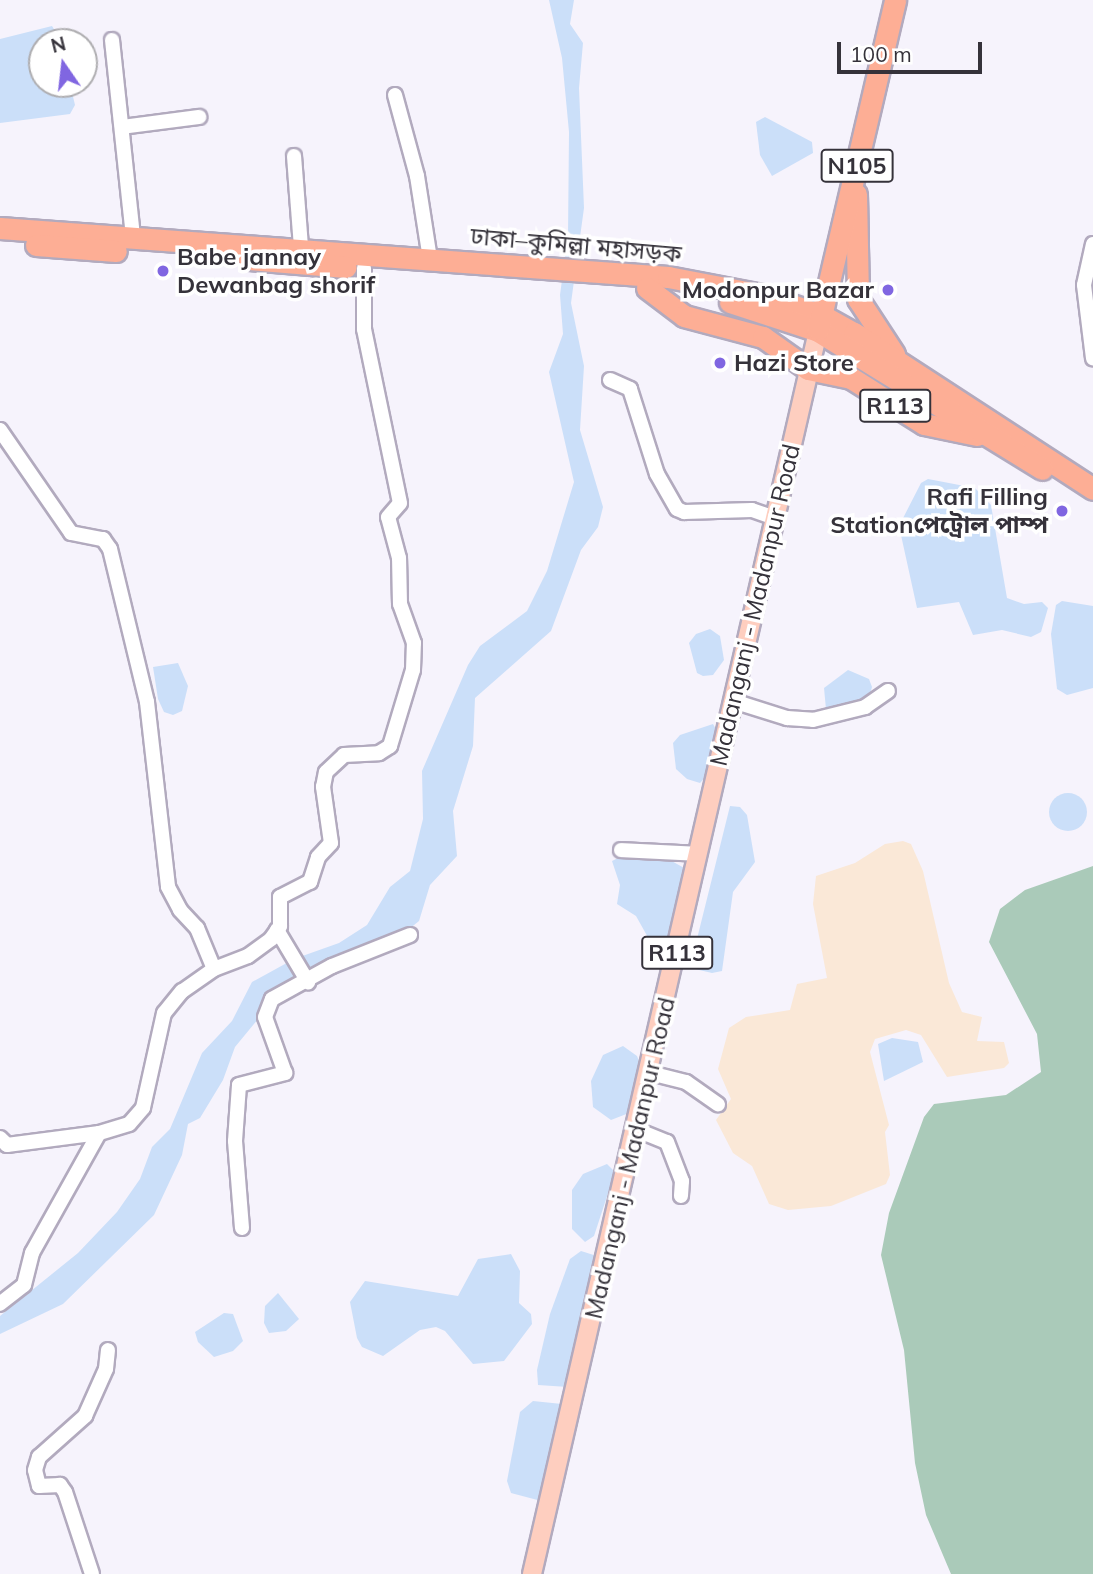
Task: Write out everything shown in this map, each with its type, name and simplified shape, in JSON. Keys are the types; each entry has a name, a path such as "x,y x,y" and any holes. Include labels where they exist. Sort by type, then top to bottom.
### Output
{"highway":[{"name":"N105","path":"820,323 895,0"},
{"path":"854,178 858,299 904,368"},
{"name":"ঢাকা–কুমিল্লা মহাসড়ক","path":"0,228 430,259 536,274"},
{"name":"ঢাকা–কুমিল্লা মহাসড়ক","path":"0,242 364,268 587,278 742,304 820,323 984,436 1093,503"},
{"name":"ঢাকা–কুমিল্লা মহাসড়ক","path":"587,278 668,277 749,292 820,323 904,368 976,410 1093,489"},
{"name":"R113","path":"647,288 684,316 763,337 808,369 851,379 924,424 984,436"}],"main road":[{"name":"Madanganj - Madanpur Road","path":"532,1574 637,1130 820,323"}],"street":[{"path":"112,40 133,238"},
{"path":"394,95 420,188 430,259"},
{"path":"122,128 199,117"},
{"path":"294,156 301,248"},
{"path":"1093,244 1084,285 1093,358"},
{"path":"308,981 277,930 280,897 307,886 318,857 330,848 323,788 326,772 344,755 379,753 390,746 413,670 414,643 400,604 399,558 388,517 400,503 366,339 364,268"},
{"path":"610,380 630,389 657,474 677,509 684,512 752,510 775,518"},
{"path":"0,430 71,533 103,539 110,549 148,702 168,887 180,911 197,928 214,969"},
{"path":"1093,477 1093,489"},
{"path":"733,701 787,718 813,720 865,707 888,691"},
{"path":"621,850 698,854"},
{"path":"0,1138 7,1145 99,1133 130,1124 143,1108 164,1013 182,991 214,969 248,956 277,930"},
{"path":"242,1228 235,1141 239,1085 285,1073 265,1017 272,999 332,966 410,935"},
{"path":"650,1073 686,1082 718,1104"},
{"path":"637,1130 667,1142 682,1181 681,1196"},
{"path":"0,1304 24,1285 32,1253 99,1133"},
{"path":"92,1574 65,1492 60,1485 39,1486 35,1470 39,1457 85,1416 106,1369 108,1350"}],"shaded area":[{"path":"903,841 911,844 923,871 949,983 962,1012 982,1017 977,1041 1004,1042 1009,1063 1004,1068 947,1077 921,1035 906,1030 875,1039 870,1052 889,1125 885,1132 890,1175 886,1184 831,1206 788,1210 769,1204 752,1166 733,1153 716,1120 731,1099 718,1069 729,1028 746,1017 790,1010 797,984 827,978 813,904 816,876 855,863 885,844"}],"green space":[{"path":"1093,866 1093,1574 951,1574 926,1515 915,1463 904,1350 881,1255 889,1213 924,1117 934,1104 1006,1095 1041,1072 1037,1034 989,942 1000,909 1025,890"}],"water":[{"path":"549,0 574,0 570,24 583,43 579,88 584,208 571,303 584,366 580,430 603,507 598,527 581,550 551,631 475,698 473,746 453,811 457,856 430,885 419,921 403,934 326,963 263,1013 235,1047 223,1080 200,1118 188,1124 182,1155 154,1215 63,1304 0,1334 0,1316 78,1253 117,1212 140,1179 152,1147 170,1129 202,1053 232,1021 252,982 294,959 339,943 367,925 390,887 410,871 423,819 422,771 468,665 480,646 527,611 547,571 574,482 549,372 563,334 560,295 568,235 569,132 562,58"},
{"path":"28,32 28,98 73,98 75,105 70,114 0,123 0,39"},
{"path":"765,117 812,142 813,153 772,176 760,155 756,122"},
{"path":"928,479 975,488 991,505 1007,598 1024,604 1042,602 1048,608 1041,632 1031,637 1002,630 973,635 959,602 917,608 899,526 921,483"},
{"path":"1062,601 1093,606 1093,688 1067,695 1057,689 1051,634 1056,605"},
{"path":"710,629 720,636 724,660 713,675 703,676 697,673 689,643 696,634"},
{"path":"178,663 188,686 182,711 173,715 164,712 158,699 153,667"},
{"path":"848,670 869,679 872,687 868,701 841,710 826,709 824,688"},
{"path":"713,724 718,733 710,772 700,783 687,779 676,769 673,743 680,735"},
{"path":"1068,793 1082,798 1087,812 1082,826 1068,831 1054,826 1049,812 1054,798"},
{"path":"730,806 740,807 747,815 755,862 733,892 722,971 712,973 695,969 691,963"},
{"path":"624,855 668,859 686,869 666,962 653,959 650,941 636,916 617,904 620,885 612,861"},
{"path":"892,1038 918,1042 923,1062 884,1081 878,1044"},
{"path":"623,1046 637,1056 641,1066 629,1113 611,1120 593,1107 591,1081 603,1055"},
{"path":"607,1164 615,1172 594,1236 585,1242 572,1229 572,1190 583,1174"},
{"path":"581,1251 600,1257 568,1387 538,1385 537,1370 550,1314 570,1259"},
{"path":"511,1254 520,1271 519,1303 531,1314 532,1324 504,1361 473,1364 445,1331 436,1327 420,1330 383,1356 362,1347 357,1338 350,1302 365,1281 458,1296 478,1259"},
{"path":"278,1293 299,1319 286,1331 269,1333 264,1323 265,1306"},
{"path":"224,1313 233,1314 243,1341 233,1351 214,1357 198,1342 195,1332"},
{"path":"533,1401 562,1404 567,1409 545,1502 511,1493 507,1481 520,1412"}],"place":[{"name":"Babe jannay Dewanbag shorif","path":"163,271"},
{"name":"Modonpur Bazar","path":"888,290"},
{"name":"Hazi Store","path":"720,363"},
{"name":"Rafi Filling Stationপেট্রোল পাম্প","path":"1062,511"}]}
